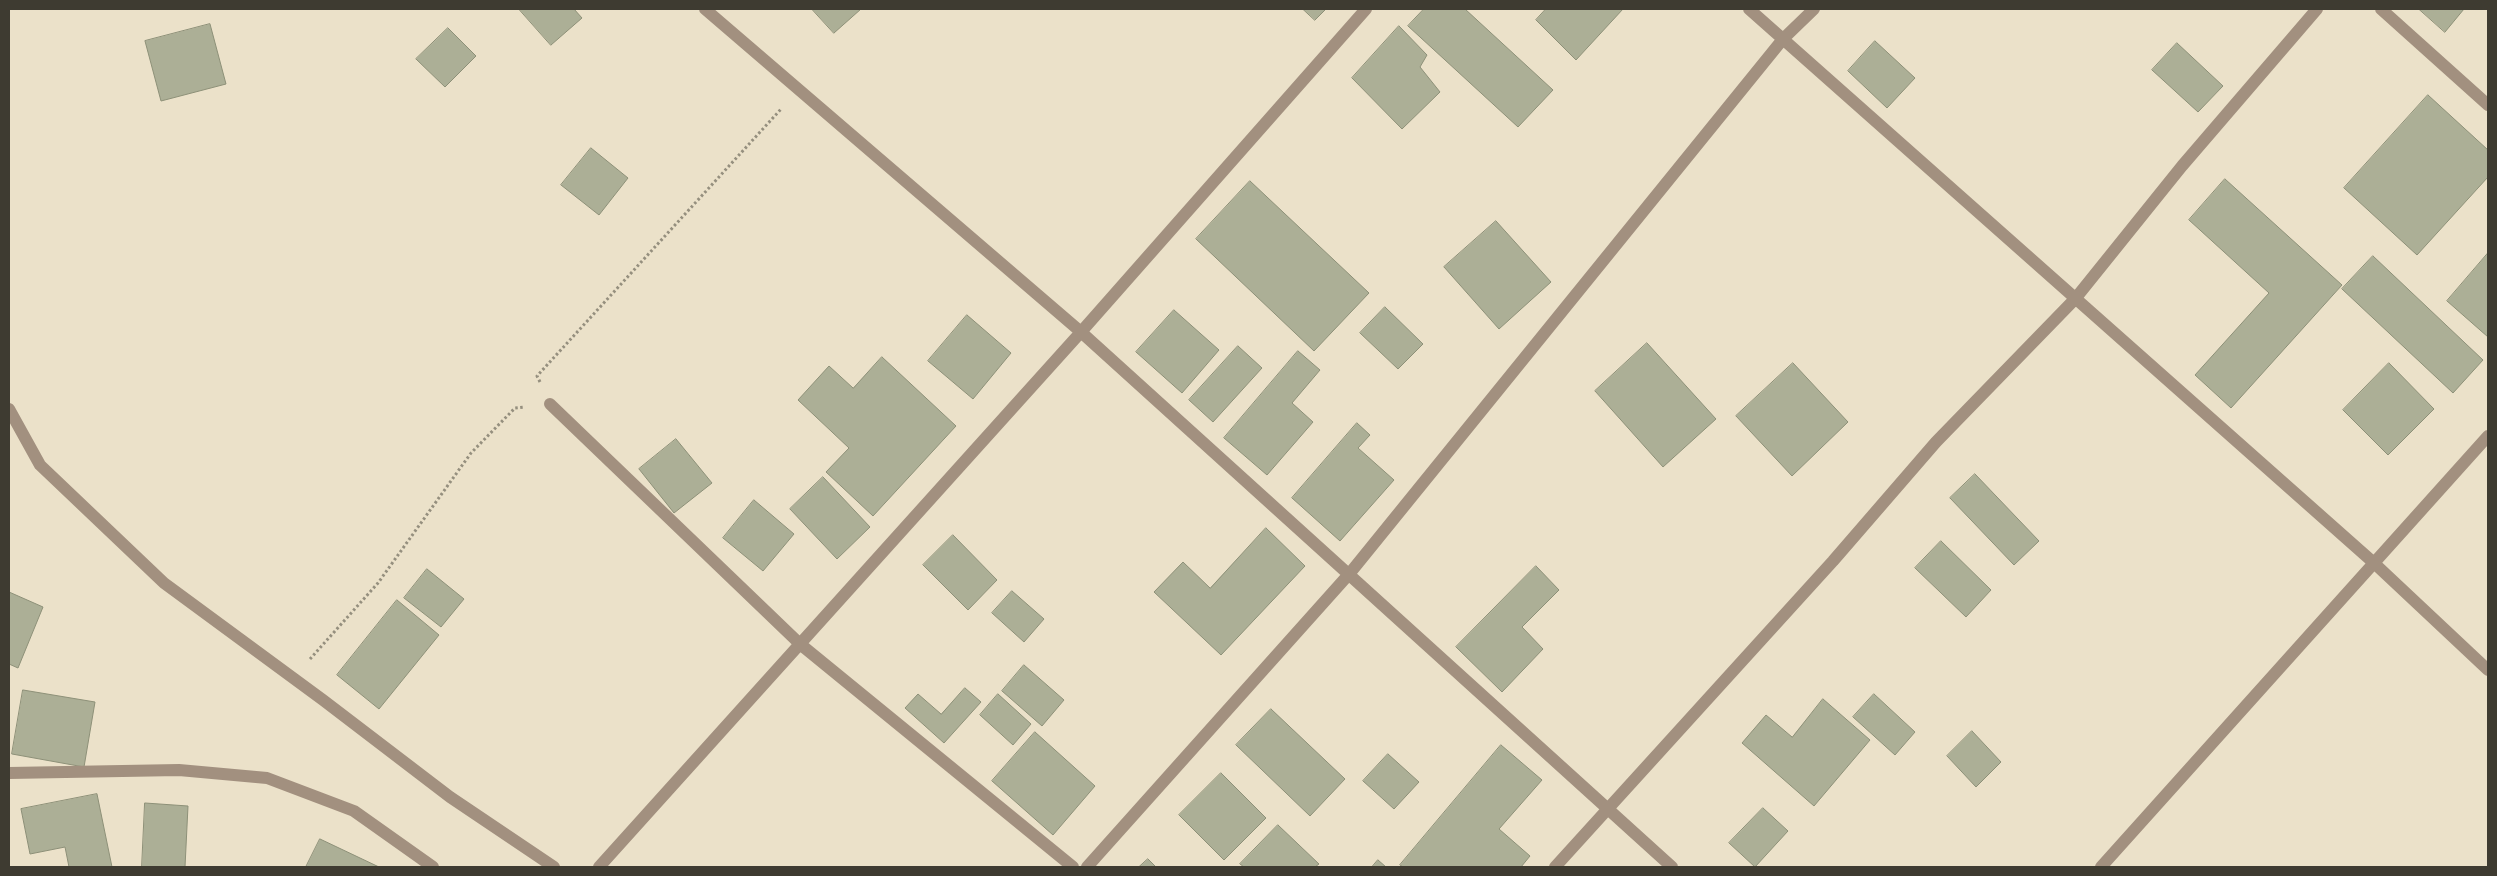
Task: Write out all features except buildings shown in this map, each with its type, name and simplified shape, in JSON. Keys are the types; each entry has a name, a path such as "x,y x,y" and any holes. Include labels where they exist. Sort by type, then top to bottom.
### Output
{"street":[{"path":"705,9 1081,332 1287,520 1350,573 1403,625 1672,867"},
{"path":"599,867 1081,332 1366,9"},
{"path":"1749,9 2374,563 2488,670"},
{"path":"1088,867 1350,573 1783,39 1814,9"},
{"path":"1555,867 1833,561 1936,442 2075,299 2182,166 2317,9"},
{"path":"2381,9 2488,105"},
{"path":"550,404 800,644 1073,867"},
{"path":"9,409 40,465 164,582 450,797 554,867"},
{"path":"2101,867 2488,436"},
{"path":"9,773 179,770 267,778 354,811 432,867"}]}
